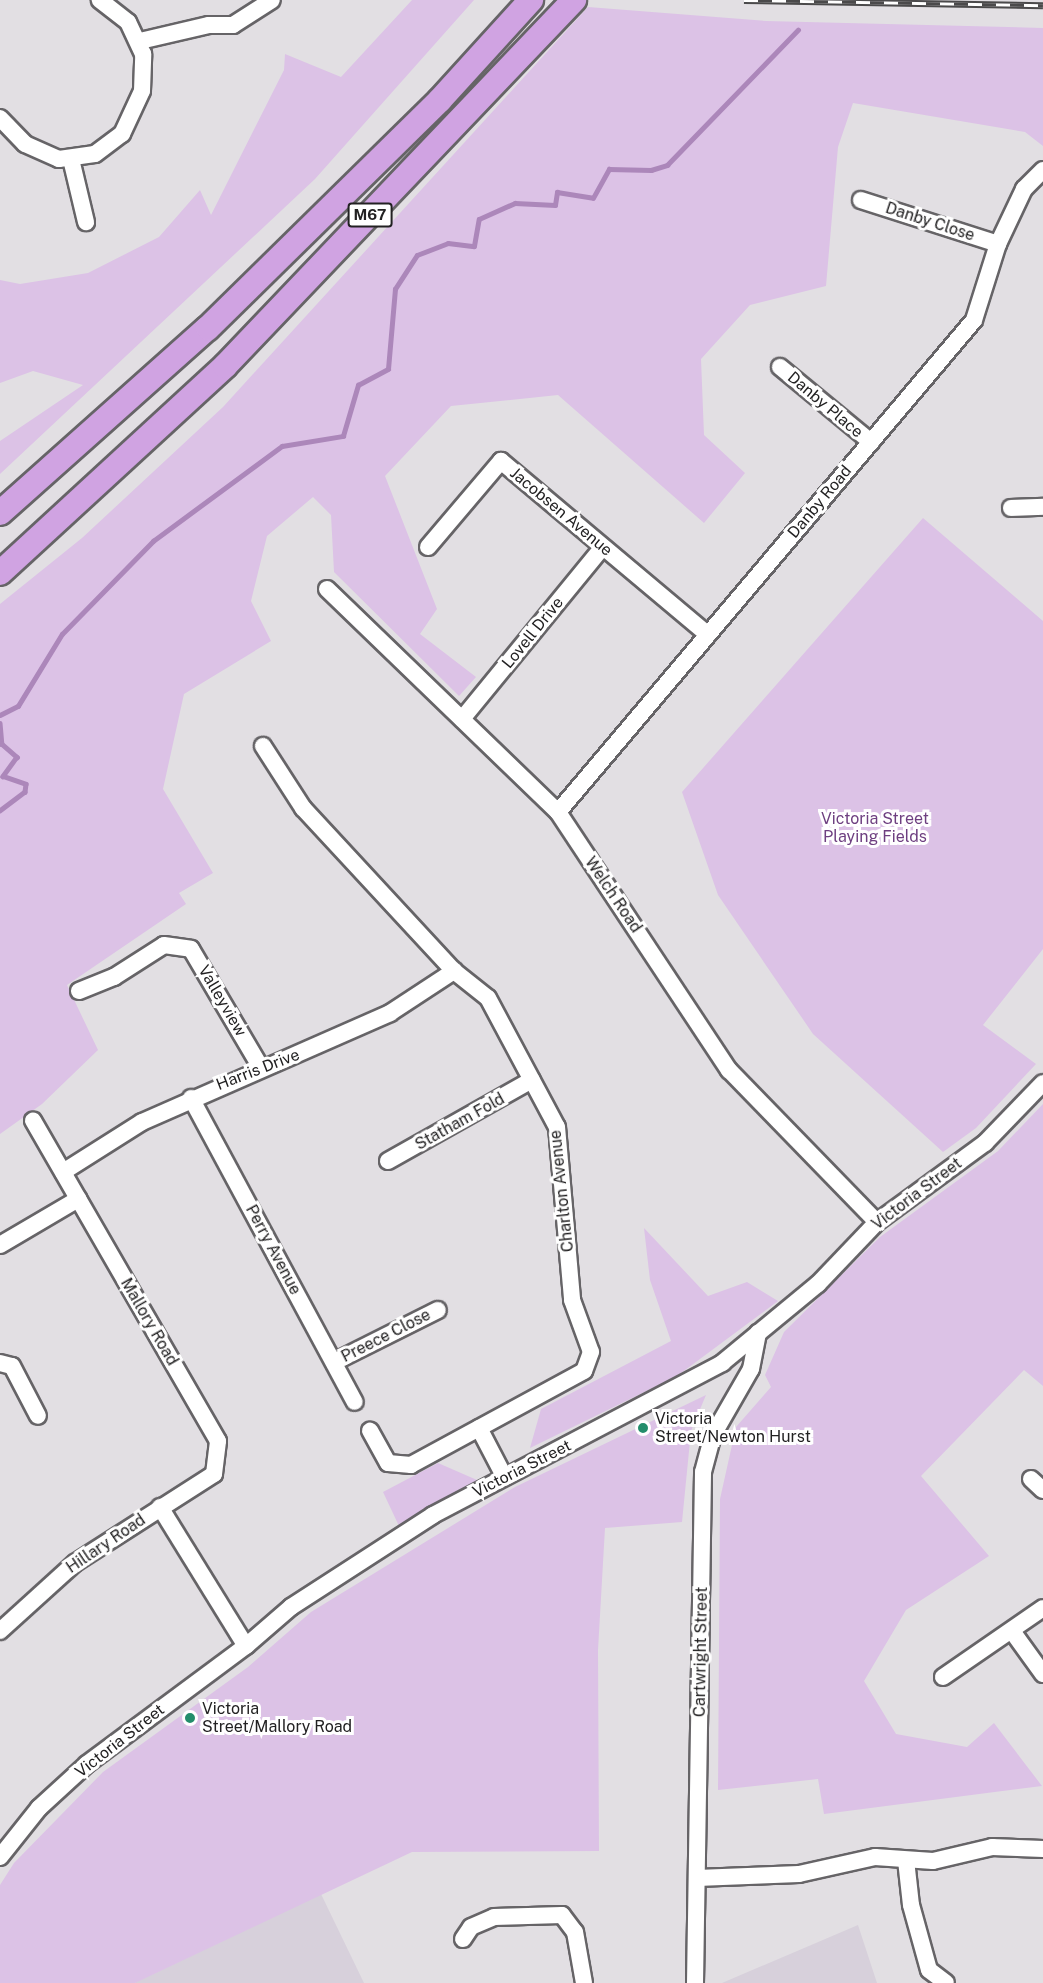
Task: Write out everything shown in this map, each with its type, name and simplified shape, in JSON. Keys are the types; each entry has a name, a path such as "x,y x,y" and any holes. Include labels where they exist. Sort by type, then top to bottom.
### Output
{"highway":[{"name":"M67","path":"0,513 139,393 439,101 531,0"},
{"name":"M67","path":"0,573 117,469 161,426 574,0"}],"street":[{"path":"2,122 35,151 71,159 105,149 134,115 144,79 140,42 120,14 100,0"},
{"path":"140,42 209,25 233,25 272,0"},
{"path":"71,159 86,222"},
{"name":"Danby Road","path":"558,812 974,320 998,244 1024,189 1043,170"},
{"name":"Danby Close","path":"861,200 998,244"},
{"name":"Danby Place","path":"780,367 871,442"},
{"name":"Jacobsen Avenue","path":"428,547 501,461 708,635"},
{"path":"1011,508 1043,507"},
{"name":"Lovell Drive","path":"462,719 603,547"},
{"name":"Welch Road","path":"327,589 558,812 729,1070 877,1221"},
{"name":"Charlton Avenue","path":"263,746 303,808 454,971 488,998 557,1127 572,1300 591,1352 584,1371 411,1465 388,1463 370,1431"},
{"name":"Valleyview","path":"78,991 114,977 164,945 191,949 261,1068"},
{"name":"Harris Drive","path":"63,1172 191,1098 390,1013 454,971"},
{"name":"Statham Fold","path":"388,1161 532,1080"},
{"name":"Victoria Street","path":"0,1857 39,1809 87,1764 246,1646 291,1606 347,1569 504,1476 687,1385 758,1333 818,1284 877,1221 985,1143 1043,1083"},
{"name":"Perry Avenue","path":"191,1098 355,1402"},
{"name":"Mallory Road","path":"33,1120 218,1441 214,1474 160,1507"},
{"path":"0,1245 78,1199"},
{"name":"Preece Close","path":"333,1362 438,1310"},
{"name":"Cartwright Street","path":"695,1983 703,1472 713,1435 751,1369 758,1333"},
{"path":"0,1363 12,1366 38,1416"},
{"path":"479,1428 504,1476"},
{"path":"160,1507 246,1646"},
{"name":"Hillary Road","path":"3,1621 75,1563 160,1507"},
{"path":"943,1677 1043,1608"},
{"path":"1012,1631 1043,1674"},
{"path":"697,1878 799,1874 875,1857 933,1862 992,1847 1043,1849"},
{"path":"906,1860 911,1905 929,1970 946,1983"},
{"path":"463,1939 471,1927 494,1917 562,1915 575,1932 584,1983"}],"shaded area":[{"path":"321,1894 364,1983 135,1983 136,1982"},
{"path":"858,1925 877,1983 722,1983"}],"green space":[{"path":"412,0 474,0 315,179 0,474 0,441 83,385 33,371 0,383 0,280 20,284 88,273 159,237 200,190 211,215 284,70 285,54 341,77"},
{"path":"588,7 766,21 1043,28 1043,146 1025,132 853,103 838,147 826,286 750,305 701,359 704,435 745,473 704,523 558,395 451,406 385,476 437,609 420,634 476,677 459,696 334,572 331,515 313,497 267,536 251,601 271,641 184,694 163,789 213,873 179,893 186,904 67,985 98,1050 42,1104 0,1134 0,604 82,538 223,407"},
{"name":"Victoria Street Playing Fields","path":"923,518 1043,621 1043,949 983,1025 1036,1064 976,1128 943,1152 813,1034 718,895 682,792"},
{"path":"1043,1104 1043,1386 1024,1370 921,1476 989,1556 906,1610 864,1681 896,1734 967,1747 994,1723 1042,1786 824,1814 818,1779 718,1790 720,1499 736,1427 771,1387 765,1375 784,1332 880,1237 998,1151"},
{"path":"644,1228 708,1296 747,1282 778,1301 677,1376 530,1448 541,1409 671,1341 650,1280"},
{"path":"706,1395 691,1431 682,1522 605,1528 598,1650 599,1851 412,1852 135,1983 0,1983 0,1885 14,1863 103,1772 248,1667 311,1612 515,1487"},
{"path":"438,1463 477,1480 399,1526 383,1492"}],"waterway":[{"path":"0,715 18,706 62,634 153,541 282,446 343,436 358,385 388,369 395,289 417,255 448,243 474,246 479,219 515,203 555,205 557,192 593,198 609,169 651,170 667,165 798,30"},
{"path":"0,723 2,744 17,757 3,776 26,784 25,792 0,811"}],"railway":[{"path":"744,0 1043,5"}],"place":[{"name":"Victoria Street/Newton Hurst","path":"643,1428"},
{"name":"Victoria Street/Mallory Road","path":"190,1718"}]}
